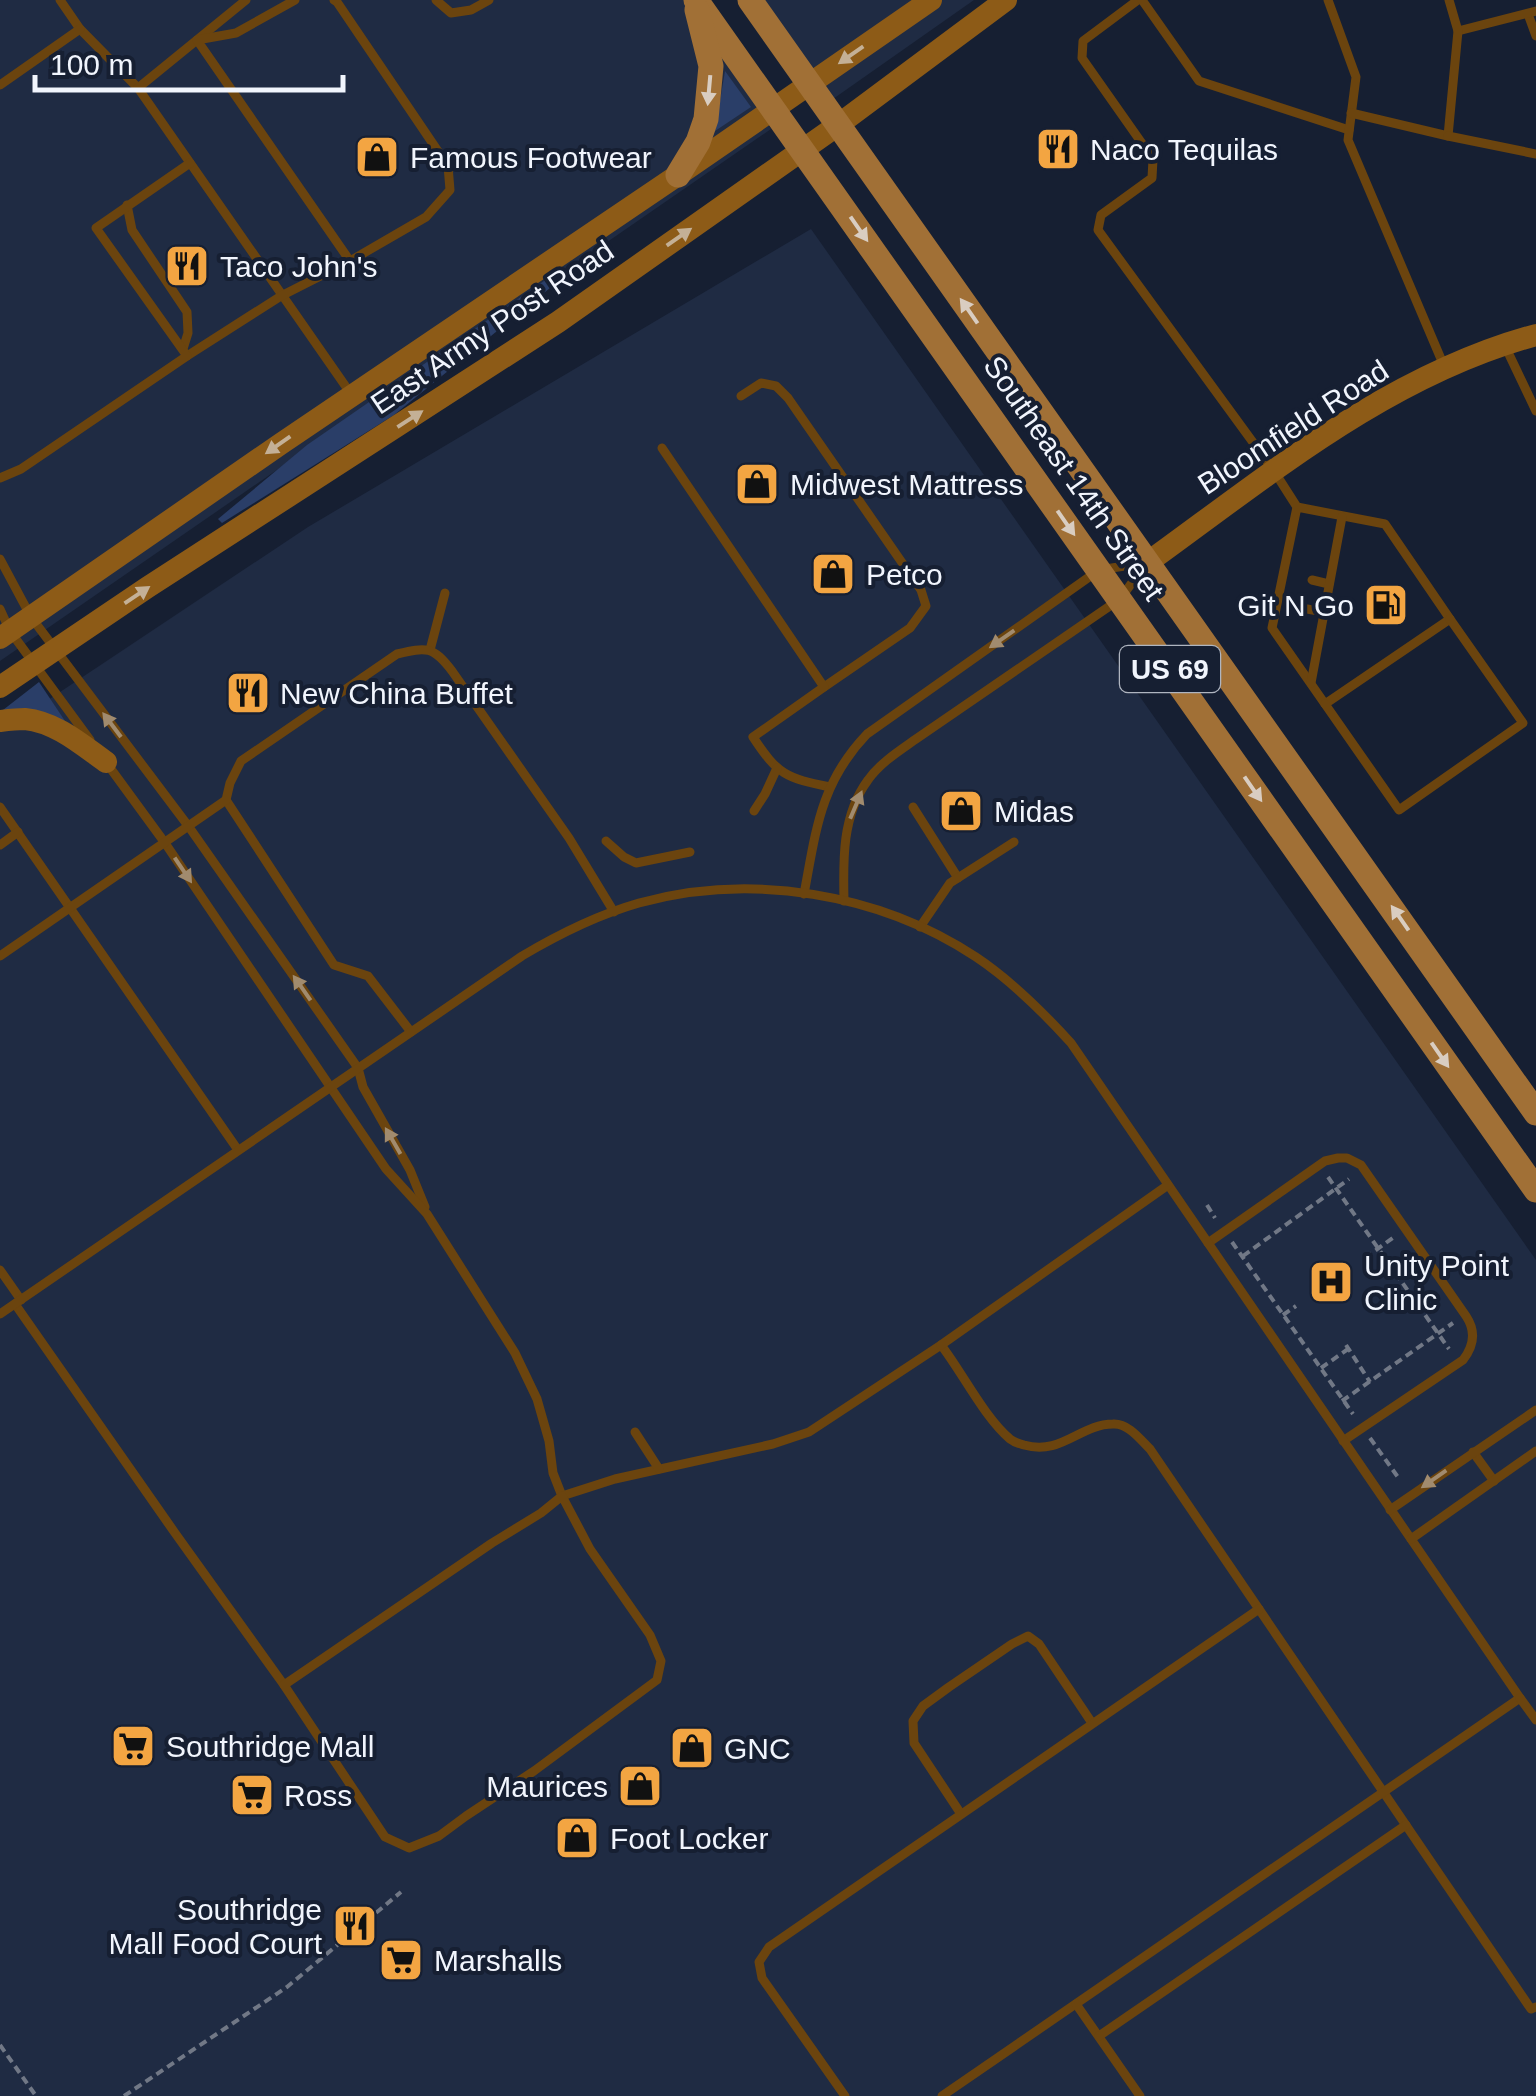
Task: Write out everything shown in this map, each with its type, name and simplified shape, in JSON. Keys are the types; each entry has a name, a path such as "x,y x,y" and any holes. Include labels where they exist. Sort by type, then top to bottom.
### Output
{"main road":[{"name":"Southeast 14th Street","path":"695,0 1536,1190"},
{"path":"678,176 706,119 711,66 695,0"},
{"name":"Southeast 14th Street","path":"750,0 1536,1113"},
{"name":"East Army Post Road","path":"5,635 931,0"},
{"name":"East Army Post Road","path":"0,687 558,322 838,125 1006,0"},
{"name":"Bloomfield Road","path":"1147,563 1360,411 1446,368 1536,336"},
{"path":"0,721 26,719 52,726 106,762"}],"lane":[{"path":"60,0 80,29 138,88 352,395"},
{"path":"138,88 246,0"},
{"path":"197,40 236,33 296,0"},
{"path":"0,478 21,469 185,353 280,296 426,218 450,190 448,166 334,0"},
{"path":"436,0 450,13 471,10 489,0"},
{"path":"1297,508 1385,524 1523,724 1399,810 1272,628 1288,576 1297,508 1098,230 1101,216 1152,178 1153,159 1082,58 1083,41 1140,0 1199,82 1349,130"},
{"path":"1328,0 1356,77 1348,140 1446,368"},
{"path":"1448,136 1458,31 1450,0"},
{"path":"1458,31 1532,13 1536,36"},
{"path":"0,85 80,29"},
{"path":"197,40 350,261"},
{"path":"1351,113 1536,154"},
{"path":"185,353 96,228 190,163"},
{"path":"127,205 132,230 187,312 185,353"},
{"path":"1505,345 1536,411"},
{"path":"741,396 761,383 776,386 788,398 921,590 926,606 910,628 752,737 771,765 797,780 830,787"},
{"path":"662,448 824,687"},
{"path":"1311,683 1342,517"},
{"path":"0,559 31,617 189,827 358,1068 362,1087 410,1170 428,1214 514,1353 537,1399 562,1496 590,1548 650,1635 660,1661 658,1680 440,1836 409,1848 385,1836 284,1685 175,1533 0,1270"},
{"path":"804,894 822,804 851,750 867,734 1099,570 1147,563"},
{"path":"844,901 845,837 867,780 885,762 1120,599 1147,563"},
{"path":"1312,580 1329,584"},
{"path":"430,650 445,593"},
{"path":"0,609 5,635 34,664 164,843 386,1170 428,1214"},
{"path":"1307,609 1324,612"},
{"path":"1325,704 1450,618"},
{"path":"0,956 226,800 241,761 398,654 423,648 440,654 569,838 614,912"},
{"path":"754,811 776,768"},
{"path":"226,800 334,965 368,976 410,1032"},
{"path":"913,807 958,878"},
{"path":"0,808 238,1150"},
{"path":"0,845 18,832"},
{"path":"606,840 636,863 690,852"},
{"path":"920,927 944,889 1014,842"},
{"path":"0,1314 410,1032 560,934 640,903 683,894 770,889 844,901 897,917 975,956 1010,982 1071,1043 1536,1720"},
{"path":"1208,1243 1325,1162 1346,1158 1361,1164 1466,1316 1474,1338 1462,1360 1343,1441"},
{"path":"284,1685 562,1496 615,1479 773,1444 809,1432 1168,1186"},
{"path":"940,1344 1012,1442 1036,1448 1060,1445 1115,1423 1134,1432 1531,2010 1536,2006"},
{"path":"1390,1510 1536,1410"},
{"path":"635,1432 659,1469"},
{"path":"1411,1539 1536,1451"},
{"path":"1473,1452 1494,1481"},
{"path":"845,2096 762,1978 760,1962 769,1947 1258,1608"},
{"path":"961,1814 914,1743 913,1721 924,1706 961,1678 1028,1636 1039,1644 1092,1723"},
{"path":"942,2096 1520,1698"},
{"path":"1098,2036 1406,1825"},
{"path":"1076,2004 1140,2096"}],"path":[{"path":"1326,1175 1448,1349"},
{"path":"1235,1262 1349,1179"},
{"path":"1206,1206 1400,1480"},
{"path":"1365,1258 1394,1237"},
{"path":"1267,1239 1271,1245"},
{"path":"1276,1321 1296,1306"},
{"path":"1334,1407 1452,1324"},
{"path":"1321,1368 1347,1347 1370,1382"},
{"path":"124,2096 287,1988 400,1892"},
{"path":"0,2045 36,2096"}],"shaded area":[{"path":"0,0 684,0 771,129 0,661"},
{"path":"748,0 974,0 823,106"},
{"path":"725,71 751,107 715,131"},
{"name":"Southridge Mall","path":"811,229 1536,1260 1536,2096 0,2096 0,732 308,527"},
{"path":"557,272 561,279 394,415 222,523 218,519 307,445"},
{"path":"39,682 67,724 3,710"}],"place":[{"name":"Naco Tequilas","path":"1058,149"},
{"name":"Famous Footwear","path":"377,157"},
{"name":"Taco John's","path":"187,266"},
{"name":"Midwest Mattress","path":"757,484"},
{"name":"Petco","path":"833,574"},
{"name":"Git N Go","path":"1386,605"},
{"name":"New China Buffet","path":"248,693"},
{"name":"Midas","path":"961,811"},
{"name":"Unity Point Clinic","path":"1331,1282"},
{"name":"Southridge Mall","path":"133,1746"},
{"name":"GNC","path":"692,1748"},
{"name":"Maurices","path":"640,1786"},
{"name":"Ross","path":"252,1795"},
{"name":"Foot Locker","path":"577,1838"},
{"name":"Southridge Mall Food Court","path":"355,1926"},
{"name":"Marshalls","path":"401,1960"}]}
